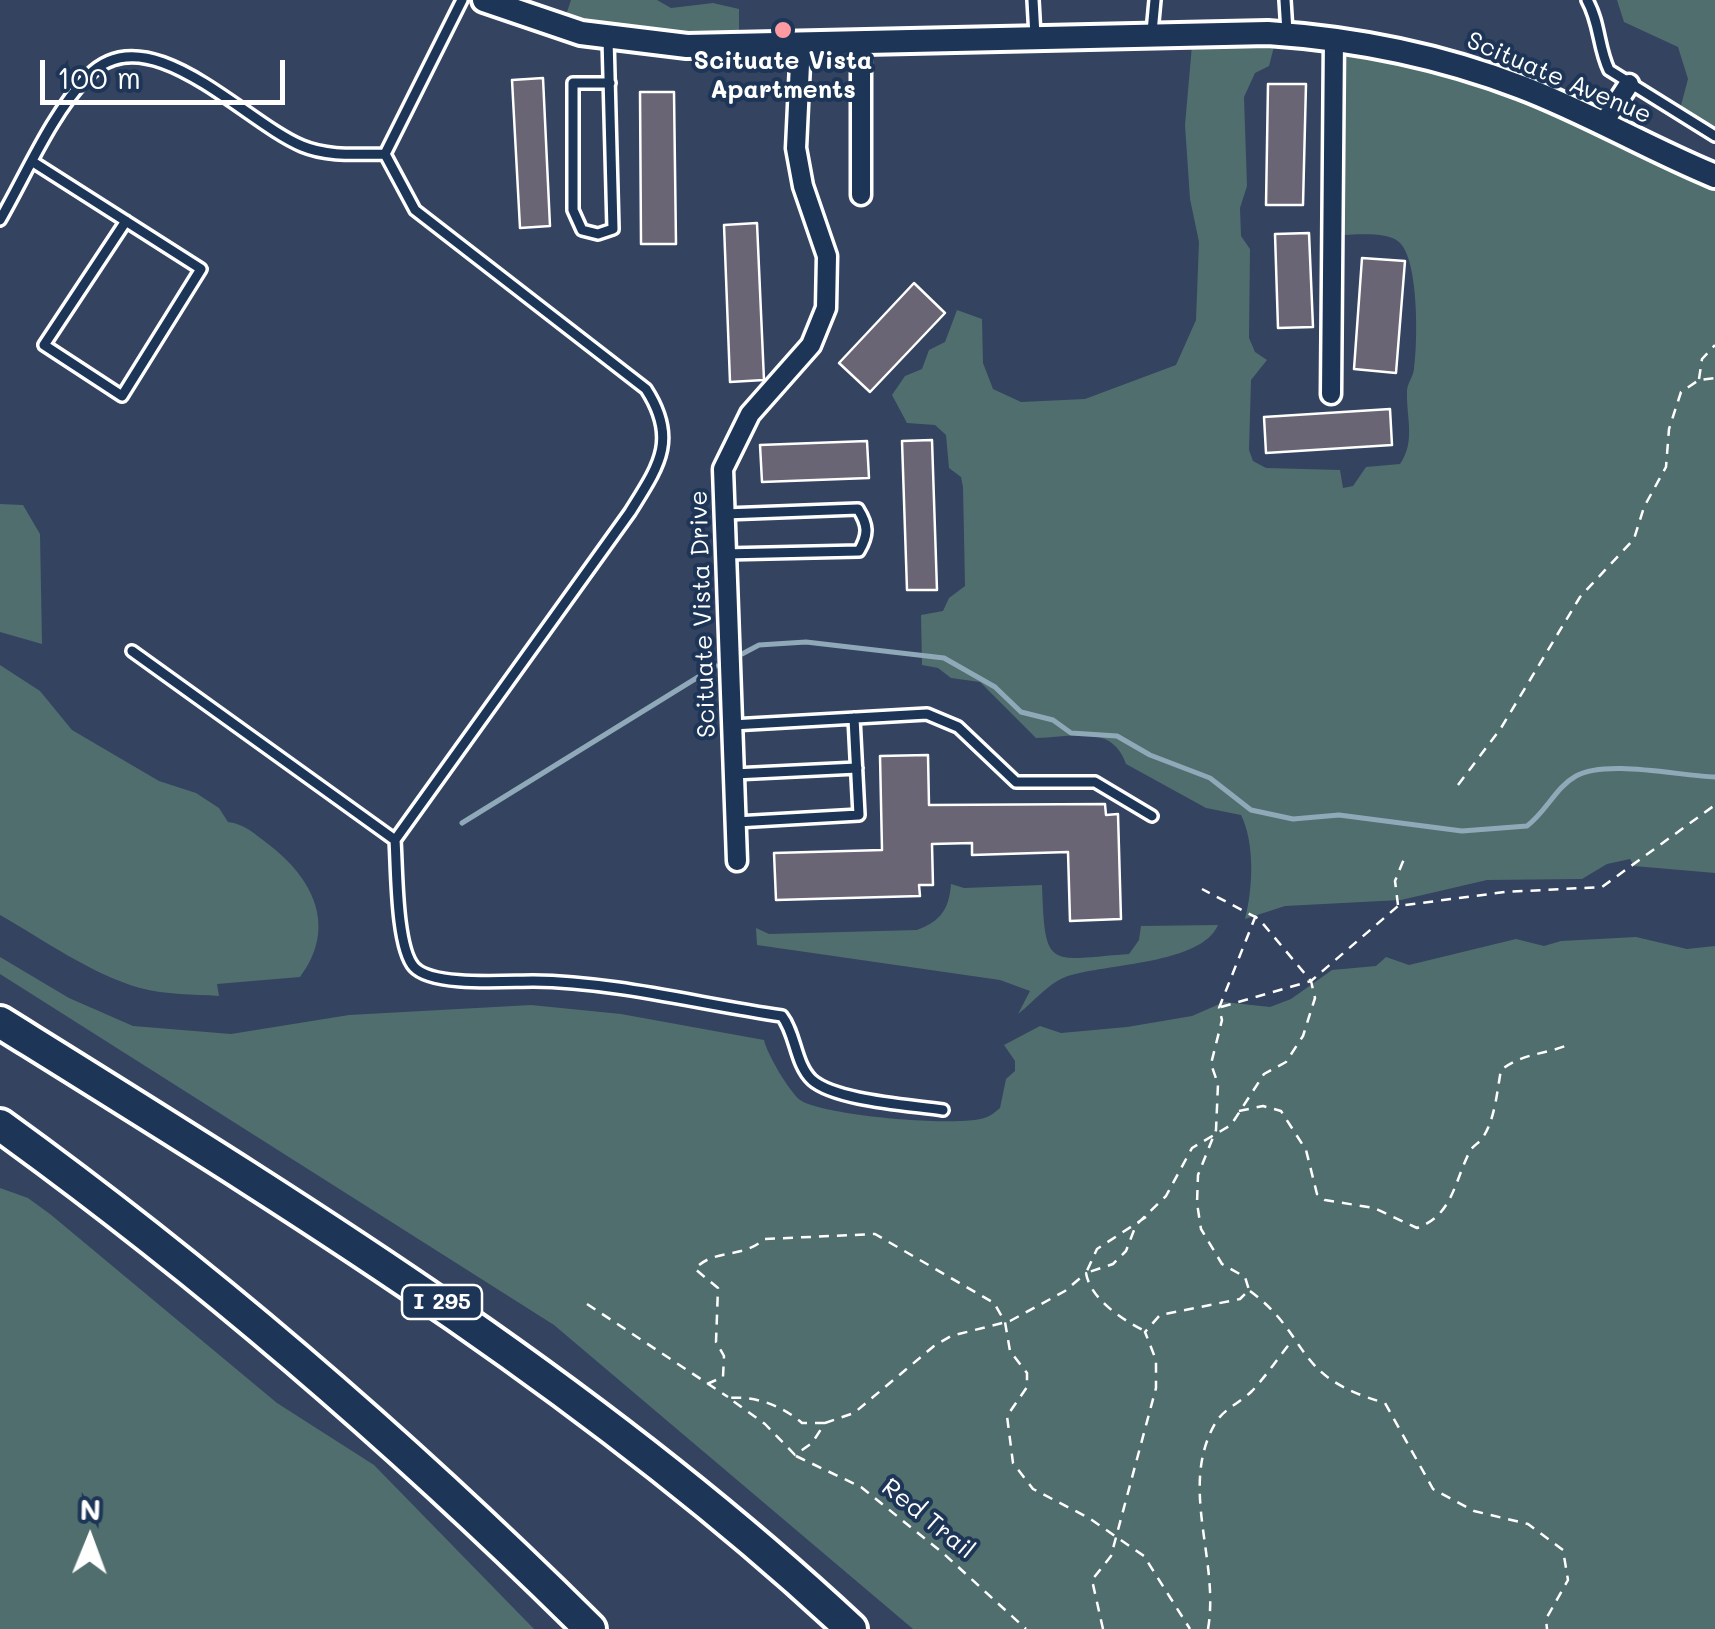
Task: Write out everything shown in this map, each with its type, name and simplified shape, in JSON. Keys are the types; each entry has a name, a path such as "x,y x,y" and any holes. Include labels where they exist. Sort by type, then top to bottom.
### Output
{"highway":[{"name":"I 295","path":"0,1022 368,1253 504,1346 696,1493 851,1629"},
{"path":"0,1125 136,1228 298,1361 432,1479 590,1629"}],"main road":[{"name":"Scituate Avenue","path":"484,0 608,38 687,46 1151,35 1287,34 1334,38 1442,60 1524,88 1715,176"}],"street":[{"path":"1330,394 1334,38"},
{"path":"861,42 861,196"},
{"name":"Scituate Vista Drive","path":"737,862 723,554 723,469 730,448 768,392 811,345 826,308 826,256 803,186 796,148 800,44"},
{"path":"1604,124 1629,84"}],"lane":[{"path":"385,154 462,0"},
{"path":"1033,0 1035,38"},
{"path":"1151,35 1155,0"},
{"path":"1285,0 1287,34"},
{"path":"1587,0 1600,30 1602,54 1609,70 1715,136"},
{"path":"608,38 610,83 613,229 598,234 582,230 573,210 573,82 610,83"},
{"path":"0,220 88,76 122,57 149,55 178,68 270,131 308,149 344,155 385,154"},
{"path":"385,154 415,210 646,389 659,410 664,432 661,462 630,512 394,840 404,943 412,965 424,975 455,980 556,981 782,1016 792,1030 800,1059 812,1080 838,1092 943,1110"},
{"path":"33,162 202,269 122,396 44,345 126,221"},
{"path":"722,514 858,509 867,523 867,536 859,550 723,554"},
{"path":"132,652 394,840"},
{"path":"732,725 914,714 943,718 958,727 1016,782 1095,782 1152,816"},
{"path":"736,822 860,815 854,718"},
{"path":"734,774 856,768"}],"path":[{"path":"1699,380 1702,359 1715,345"},
{"path":"1458,784 1500,728 1580,597 1634,540 1644,507 1666,468 1669,429 1681,392 1699,380 1715,378"},
{"path":"1219,1008 1311,982 1398,906 1505,892 1602,887 1715,805"},
{"path":"1398,906 1395,881 1404,859"},
{"path":"1086,1273 1113,1264 1126,1251 1136,1225 1166,1196 1192,1148 1216,1130 1231,1125 1264,1074 1286,1062 1303,1036 1315,998 1311,982 1256,915 1202,889"},
{"path":"1256,915 1219,1008 1222,1020 1211,1064 1218,1084 1216,1130 1198,1175 1201,1229 1222,1264 1245,1277 1249,1290 1269,1305 1318,1374 1344,1391 1385,1402 1433,1489 1474,1511 1528,1524 1563,1550 1568,1580 1546,1620 1547,1629"},
{"path":"1238,1111 1263,1106 1281,1111 1306,1150 1317,1194 1325,1200 1374,1208 1418,1228 1433,1222 1452,1200 1472,1147 1482,1139 1501,1070 1521,1054 1546,1054 1568,1045"},
{"path":"729,1398 752,1396 786,1409 802,1423 825,1422 854,1413 951,1336 1006,1322 1066,1291 1086,1273 1098,1249 1146,1218"},
{"path":"707,1384 723,1378 724,1356 716,1342 721,1298 718,1288 694,1269 705,1258 752,1250 764,1239 875,1234 994,1303 1006,1322 1010,1351 1027,1373 1028,1386 1007,1416 1014,1463 1033,1489 1089,1518 1144,1556 1190,1629"},
{"path":"1086,1273 1088,1286 1117,1317 1146,1332 1156,1360 1156,1388 1115,1539 1110,1556 1092,1580 1103,1629"},
{"path":"1146,1332 1160,1315 1240,1299 1249,1290"},
{"name":"Red Trail","path":"587,1304 765,1424 795,1455 861,1487 944,1554 1026,1629"},
{"path":"1208,1629 1212,1570 1199,1492 1202,1452 1218,1418 1250,1393 1292,1341"},
{"path":"795,1455 812,1442 825,1422"}],"green space":[{"path":"571,0 657,0 671,8 713,3 739,9 739,42 563,24"},
{"path":"1617,0 1715,0 1715,134 1680,109 1688,79 1678,47 1624,22"},
{"path":"1193,34 1277,35 1269,66 1255,73 1244,97 1247,186 1240,208 1241,236 1250,249 1249,338 1255,352 1267,360 1251,380 1249,450 1253,461 1266,468 1340,470 1343,488 1353,486 1366,467 1400,464 1408,447 1407,390 1414,369 1416,322 1414,283 1406,251 1399,242 1385,236 1331,235 1334,39 1435,56 1715,173 1715,873 1634,866 1630,859 1607,864 1582,879 1487,880 1401,900 1285,906 1245,919 1251,866 1249,839 1241,815 1206,808 1126,764 1120,751 1101,737 1036,738 980,682 951,678 938,668 922,665 921,615 943,611 949,598 965,586 963,487 961,477 949,468 946,435 935,425 907,423 892,395 905,376 922,369 929,350 945,342 957,310 982,319 983,363 993,389 1021,402 1085,399 1176,365 1196,320 1199,242 1190,199 1185,125"},
{"path":"0,504 23,505 40,534 42,644 0,632"},
{"path":"0,665 40,691 72,730 159,781 196,793 219,808 228,822 250,830 284,857 308,888 318,922 317,940 300,977 217,984 219,996 150,990 86,965 0,915"},
{"path":"951,884 964,888 1042,885 1049,946 1056,954 1067,957 1129,954 1139,940 1141,926 1218,925 1193,948 1173,955 1061,979 1018,1014 1030,991 1000,980 757,945 756,928 769,934 917,930 942,913"},
{"path":"1636,937 1687,949 1715,946 1715,1629 913,1629 554,1325 0,974 0,957 69,998 133,1026 231,1034 349,1015 531,1005 621,1014 764,1040 790,1089 800,1100 814,1106 863,1115 951,1121 987,1117 1000,1108 1006,1079 1015,1071 1015,1061 1004,1045 1040,1026 1061,1033 1127,1027 1192,1016 1224,1002 1270,1007 1291,999 1332,970 1376,966 1386,957 1409,965 1516,939 1544,946 1561,941"},
{"path":"0,1188 28,1198 50,1214 277,1403 374,1465 534,1629 0,1629"}],"building":[{"path":"543,78 550,226 520,228 512,80"},
{"path":"1268,84 1306,84 1303,205 1266,205"},
{"path":"640,92 674,92 676,244 641,244"},
{"path":"757,223 764,380 730,382 724,225"},
{"path":"1309,233 1313,327 1278,328 1275,234"},
{"path":"1362,258 1405,261 1396,373 1354,369"},
{"path":"914,283 945,313 870,392 839,363"},
{"path":"1390,409 1392,445 1266,453 1264,417"},
{"path":"932,440 937,590 907,590 902,441"},
{"path":"867,441 869,478 762,482 760,445"},
{"path":"928,755 929,805 1105,804 1106,815 1118,814 1121,919 1070,921 1068,852 972,855 972,843 932,844 933,885 919,885 920,896 776,900 774,853 882,850 880,756"}],"waterway":[{"path":"742,654 759,645 806,642 944,658 995,687 1021,712 1053,720 1071,733 1117,736 1150,755 1210,778 1251,810 1293,819 1339,815 1462,831 1527,826 1569,781 1589,771 1624,769 1715,777"},
{"path":"462,823 716,666"}],"place":[{"name":"Scituate Vista Apartments","path":"783,30"}]}
